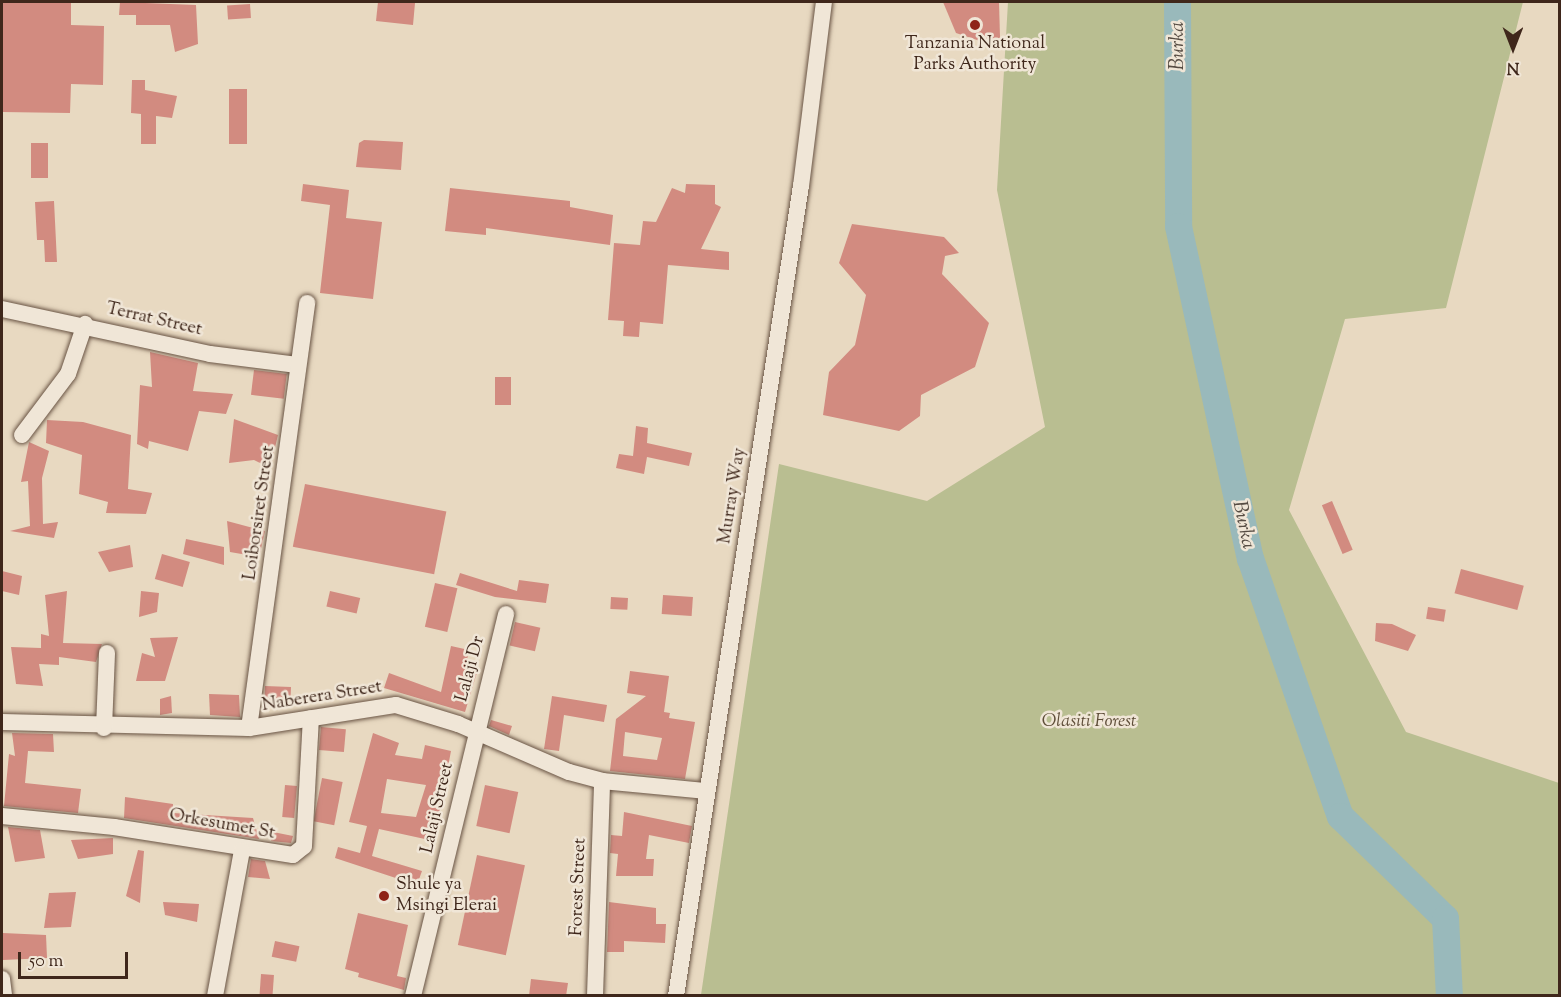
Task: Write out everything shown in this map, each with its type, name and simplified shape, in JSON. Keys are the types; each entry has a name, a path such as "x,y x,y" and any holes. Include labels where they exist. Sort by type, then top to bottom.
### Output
{"street":[{"name":"Murray Way","path":"676,996 705,791 801,186 824,2"},
{"name":"Loiborsiret Street","path":"249,728 307,303"},
{"name":"Terrat Street","path":"2,309 85,324 210,354 297,365"},
{"path":"22,435 68,374 85,324"},
{"name":"Lalaji Dr","path":"474,734 506,614"},
{"path":"104,728 107,653"},
{"name":"Naberera Street","path":"2,722 104,728 249,728 396,705 432,714 474,734 602,781 705,791"},
{"name":"Orkesumet St","path":"2,816 124,829 242,850 293,855 304,846 311,718"},
{"name":"Lalaji Street","path":"413,996 474,734"},
{"name":"Forest Street","path":"595,996 602,781"},
{"path":"214,996 242,850"},
{"path":"2,979 4,996"}],"green space":[{"name":"Olasiti Forest","path":"1008,2 1523,2 1446,308 1345,319 1289,510 1406,732 1559,783 1559,995 701,995 779,464 927,501 1045,427 997,190"}],"building":[{"path":"2,2 71,2 71,25 104,26 103,85 71,84 70,113 2,112"},
{"path":"120,2 196,5 198,44 175,52 170,25 136,25 136,15 119,15"},
{"path":"378,2 415,3 413,25 376,21"},
{"name":"Tanzania National Parks Authority","path":"943,2 999,2 1000,37 995,46 956,33"},
{"path":"250,4 251,18 228,20 227,6"},
{"path":"132,80 145,80 145,90 177,96 172,118 156,116 156,144 141,144 141,114 131,113"},
{"path":"229,89 247,89 247,144 229,144"},
{"path":"364,140 403,142 401,170 356,167 359,143"},
{"path":"31,143 48,143 48,178 31,178"},
{"path":"303,184 349,190 346,218 382,222 373,299 320,293 330,205 301,201"},
{"path":"686,184 715,185 715,204 721,207 701,249 729,252 729,270 668,265 663,324 640,322 639,337 623,336 624,321 608,320 614,243 640,245 643,221 656,222 672,188 685,193"},
{"path":"450,188 570,201 570,207 613,215 610,245 486,228 486,235 445,231"},
{"path":"54,201 57,262 45,262 44,240 37,240 35,202"},
{"path":"852,224 944,237 959,253 945,256 942,274 989,323 975,367 921,395 920,416 899,431 823,415 829,372 855,345 866,295 839,263"},
{"path":"150,352 198,363 193,391 233,394 226,414 199,411 188,451 149,441 148,449 137,444 140,385 152,387"},
{"path":"254,370 287,374 284,399 251,395"},
{"path":"495,377 511,377 511,405 495,405"},
{"path":"234,419 278,435 270,468 254,460 229,463"},
{"path":"47,420 83,422 131,435 128,489 152,493 146,514 106,513 108,502 79,494 82,455 46,443"},
{"path":"636,426 648,428 647,443 692,453 689,466 647,457 644,474 616,468 619,454 633,456"},
{"path":"29,442 49,451 42,478 43,524 58,522 54,538 10,531 30,526 28,481 21,482"},
{"path":"305,484 446,511 434,574 293,547"},
{"path":"1332,501 1353,550 1343,554 1322,505"},
{"path":"227,521 265,531 259,557 230,552"},
{"path":"186,539 224,547 224,565 183,554"},
{"path":"130,545 133,567 109,572 98,552"},
{"path":"162,554 190,562 183,587 155,579"},
{"path":"1461,569 1524,586 1517,610 1455,593"},
{"path":"2,571 22,576 19,595 2,591"},
{"path":"460,573 517,591 519,580 549,584 546,603 495,597 456,585"},
{"path":"435,583 457,588 447,632 425,627"},
{"path":"67,591 63,643 102,644 96,662 59,657 59,665 39,664 43,686 16,684 11,647 41,648 41,634 49,636 45,595"},
{"path":"141,591 159,593 157,612 139,617"},
{"path":"330,591 360,598 357,614 326,607"},
{"path":"663,595 693,597 692,616 662,614"},
{"path":"611,597 628,598 627,610 610,609"},
{"path":"1428,607 1446,610 1444,622 1426,619"},
{"path":"515,622 540,628 535,651 510,645"},
{"path":"1376,623 1392,624 1416,635 1408,651 1375,641"},
{"path":"178,637 165,681 136,681 142,653 155,657 150,638"},
{"path":"451,646 469,650 466,665 478,669 465,712 384,688 389,673 441,692"},
{"path":"630,671 669,676 664,712 670,713 669,718 695,722 685,779 610,771 616,719 646,696 627,693","holes":["625,732 662,738 657,760 623,756"]},
{"path":"265,686 291,687 290,707 264,706"},
{"path":"209,694 239,695 240,717 210,715"},
{"path":"171,696 172,713 160,715 160,699"},
{"path":"552,696 607,705 604,722 564,715 559,751 544,749"},
{"path":"491,720 512,726 509,735 489,726"},
{"path":"321,727 346,729 344,752 319,750"},
{"path":"12,733 53,734 54,752 28,751 25,783 81,789 78,813 4,806 9,754 15,756"},
{"path":"373,733 399,743 395,755 422,759 425,745 451,751 434,841 379,829 372,856 422,871 417,885 335,858 338,847 360,853 367,826 349,822","holes":["387,779 426,785 416,817 381,813"]},
{"path":"322,778 343,782 334,825 314,821"},
{"path":"285,785 297,786 294,818 282,817"},
{"path":"485,785 518,792 510,833 476,826"},
{"path":"125,797 173,804 173,813 253,818 259,839 124,818"},
{"path":"624,812 692,826 689,843 649,835 646,859 654,859 653,876 616,876 618,854 610,853 611,835 622,836"},
{"path":"8,827 40,830 45,858 15,862"},
{"path":"273,832 293,836 291,843 271,841"},
{"path":"113,838 113,854 78,859 71,840"},
{"path":"138,850 144,851 140,903 126,896"},
{"path":"477,855 525,865 506,955 458,945"},
{"path":"251,859 265,861 270,879 248,877"},
{"path":"76,892 71,927 44,928 49,893"},
{"path":"163,902 199,904 197,922 165,915"},
{"path":"609,902 656,908 656,924 666,924 665,943 624,941 624,952 607,952"},
{"path":"358,913 408,925 397,976 406,978 404,990 358,977 359,973 345,969"},
{"path":"3,933 46,935 47,958 3,960"},
{"path":"275,941 299,946 296,962 272,957"},
{"path":"261,974 274,975 272,996 259,996"},
{"path":"531,979 568,983 566,996 529,996"}],"waterway":[{"name":"Burka","path":"1177,2 1178,226 1250,558 1340,816 1445,918 1449,996"}],"place":[{"name":"Tanzania National Parks Authority","path":"975,25"},
{"name":"Shule ya Msingi Elerai","path":"384,896"}]}
